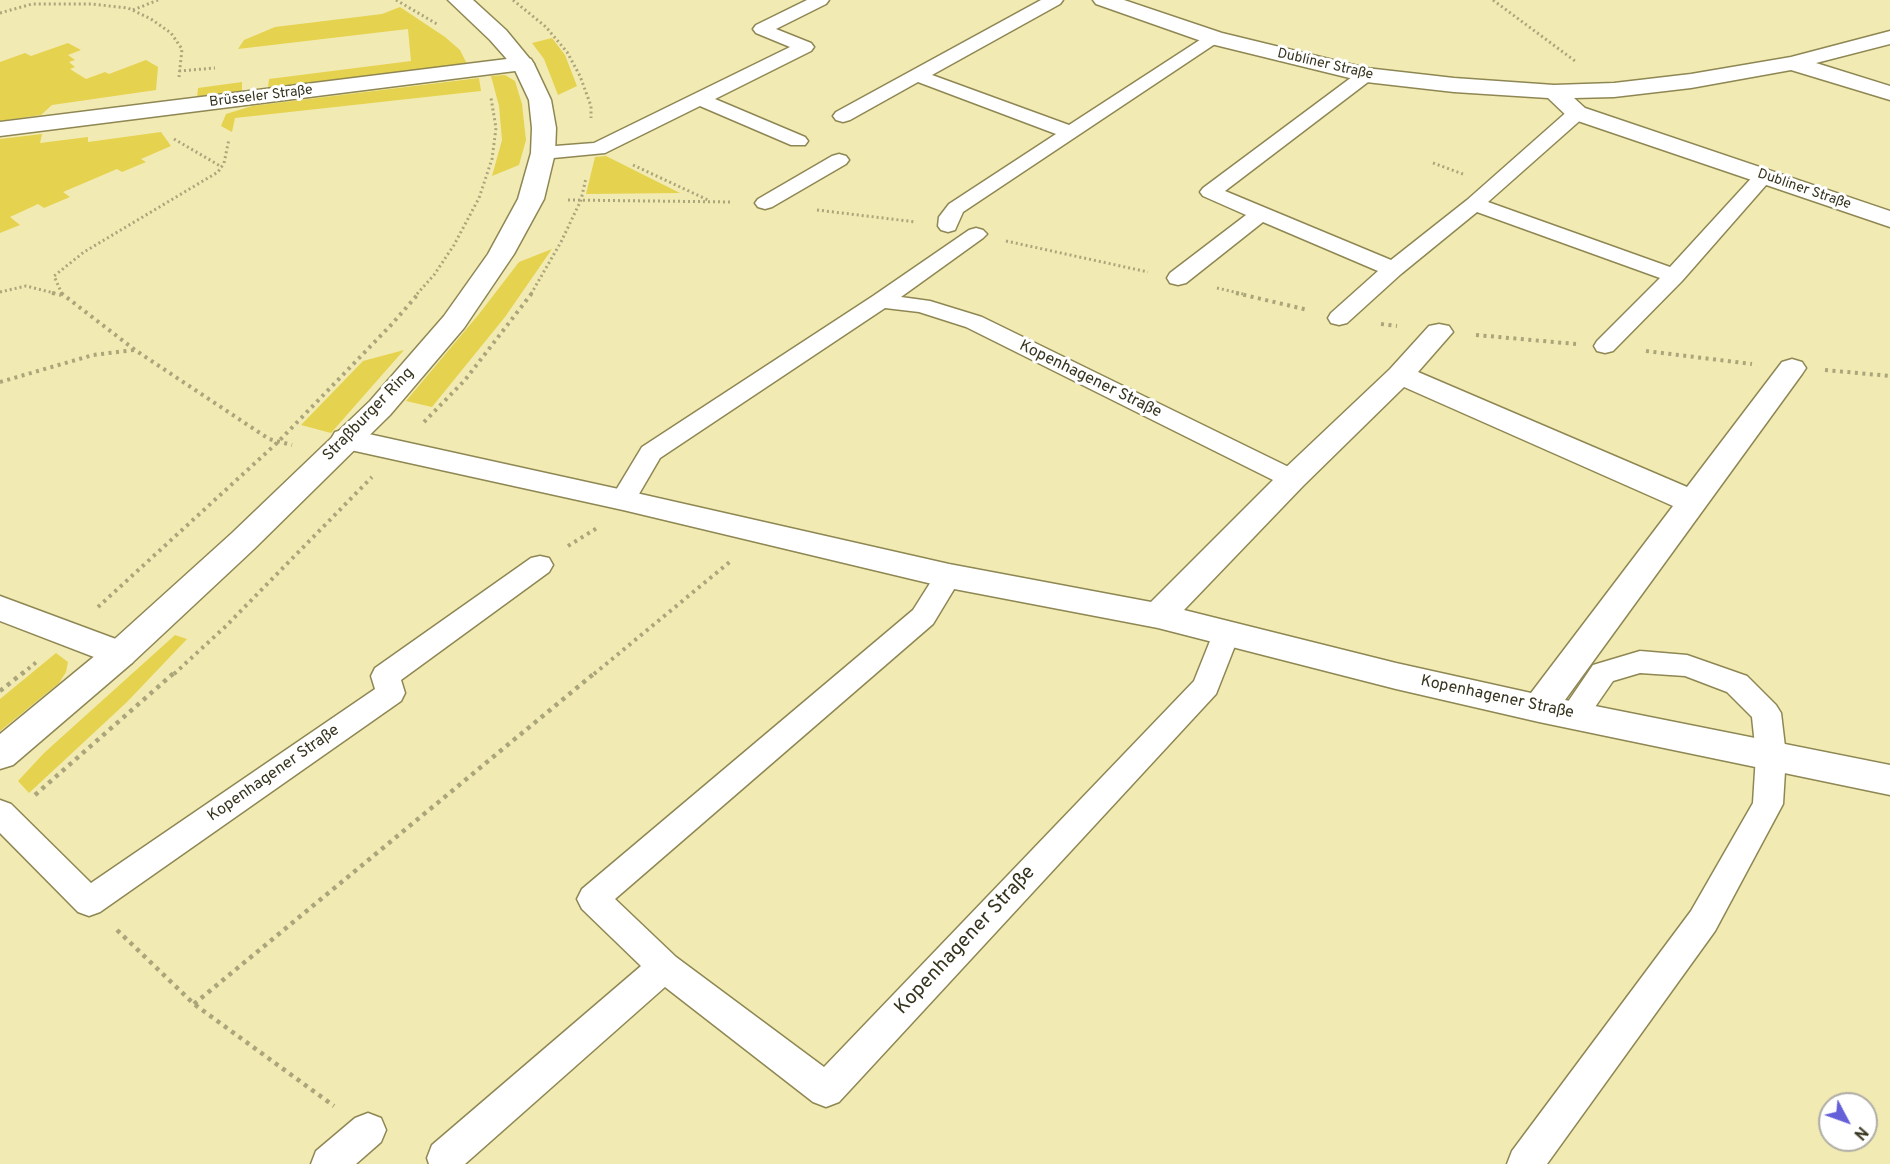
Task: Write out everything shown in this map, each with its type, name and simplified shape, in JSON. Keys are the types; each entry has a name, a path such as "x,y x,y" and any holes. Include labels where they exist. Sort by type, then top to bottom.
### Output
{"street":[{"name":"Straßburger Ring","path":"0,756 120,654 243,541 380,408 454,322 501,255 531,199 543,153 544,128 540,100 523,64 498,34 468,6 458,0"},
{"name":"Dubliner Straße","path":"1103,0 1215,38 1366,75 1483,88 1554,92 1614,90 1691,81 1792,63 1890,37"},
{"path":"1792,63 1890,93"},
{"name":"Brüsseler Straße","path":"0,129 523,64"},
{"name":"Dubliner Straße","path":"1554,92 1577,113 1890,219"},
{"path":"1158,616 1292,479 1400,375 1438,332"},
{"path":"1539,708 1792,368"},
{"path":"1400,375 1692,502"},
{"name":"Kopenhagener Straße","path":"338,448 622,500 949,576 1158,616 1396,676 1539,708 1890,780"},
{"path":"0,608 120,654"}],"lane":[{"path":"543,153 598,149 805,47 762,29 820,0"},
{"path":"843,116 1054,0"},
{"path":"948,226 949,217 956,208 1215,38"},
{"path":"1366,75 1210,192 1393,269"},
{"path":"918,76 1069,132"},
{"path":"700,99 798,141"},
{"path":"1339,318 1393,269 1474,204 1577,113"},
{"path":"765,203 839,160"},
{"path":"1605,346 1674,276 1764,176"},
{"path":"1474,204 1674,276"},
{"path":"1178,278 1261,213"},
{"path":"622,500 651,453 881,301 976,234"},
{"name":"Kopenhagener Straße","path":"881,301 922,306 974,322 1292,479"},
{"name":"Kopenhagener Straße","path":"89,902 391,693 385,676 540,564"},
{"name":"Kopenhagener Straße","path":"949,576 923,617 593,900 664,967 826,1090 1206,686 1226,633"},
{"path":"1525,1164 1703,921 1768,804 1771,755 1766,713 1737,684 1688,666 1640,662 1603,672 1574,715"},
{"path":"0,813 89,902"},
{"path":"445,1158 664,967"},
{"path":"329,1164 368,1130"}],"path":[{"path":"27,0 32,3"},
{"path":"133,10 158,0"},
{"path":"0,692 68,634 278,442 391,325 434,275 454,245 479,198 492,159 496,128 490,95 482,69 471,55 436,24 396,0"},
{"path":"1493,0 1614,90"},
{"path":"0,13 32,3 91,4 133,10 151,19 171,33 182,49 176,108"},
{"path":"179,70 216,68"},
{"path":"168,135 222,167"},
{"path":"62,295 54,276 84,252 218,172 222,167 229,139"},
{"path":"598,149 711,201"},
{"path":"0,292 26,286 62,295 135,350 269,439 278,442 338,448"},
{"path":"0,382 93,355 135,350"},
{"path":"540,564 599,526 622,500"},
{"path":"194,1004 765,533"},
{"path":"89,902 194,1004 368,1130"}],"shaded area":[{"path":"400,7 445,37 460,50 467,64 268,88 269,79 411,61 408,29 238,49 244,40 275,27 382,14"},
{"path":"552,38 565,55 577,86 558,95 544,59 532,43"},
{"path":"68,43 81,50 68,55 75,60 69,62 75,67 70,69 86,79 105,72 109,74 146,60 158,67 156,90 52,105 41,115 0,121 0,62 25,53 31,56"},
{"path":"505,75 515,81 522,104 526,140 519,165 492,176 502,140 499,106 491,76"},
{"path":"479,78 481,91 235,118 232,132 221,126 226,114 252,106"},
{"path":"242,82 242,91 197,97 198,88"},
{"path":"161,132 171,146 141,159 146,162 122,172 117,169 63,192 70,197 44,208 38,204 10,217 20,225 0,233 0,139 42,134 40,143 88,137 88,142"},
{"path":"606,156 680,193 586,194 595,157"},
{"path":"552,249 505,317 432,407 406,401 519,262"},
{"path":"404,350 331,433 301,425 363,361"},
{"path":"175,635 187,639 127,702 29,793 18,781 44,753"},
{"path":"56,653 68,662 66,672 59,683 0,731 0,699"}]}
